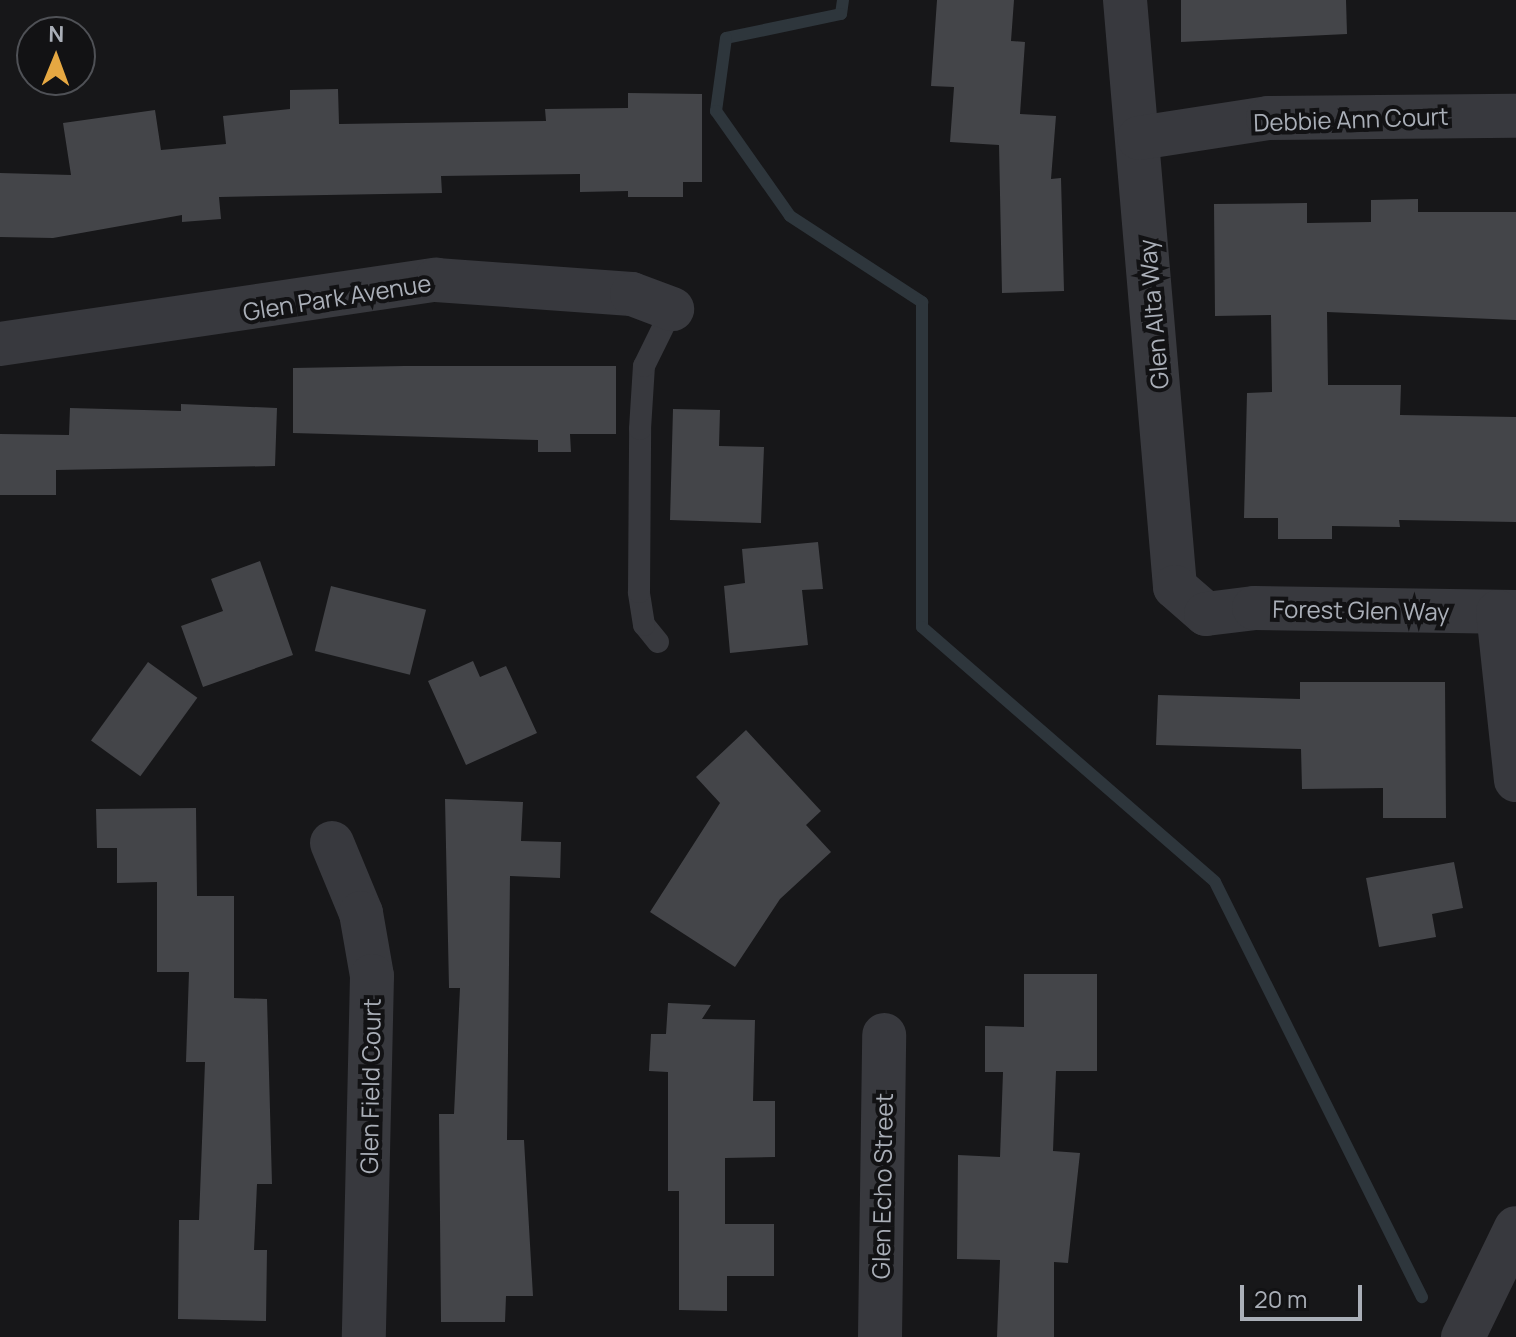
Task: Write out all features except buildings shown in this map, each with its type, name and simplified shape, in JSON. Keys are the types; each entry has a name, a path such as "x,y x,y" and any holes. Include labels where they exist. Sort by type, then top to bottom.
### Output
{"street":[{"name":"Glen Alta Way","path":"1125,0 1175,587 1206,614"},
{"name":"Debbie Ann Court","path":"1139,138 1268,118 1516,116"},
{"name":"Glen Park Avenue","path":"0,344 436,280 632,294 672,309"},
{"name":"Forest Glen Way","path":"1206,614 1254,608 1507,612"},
{"path":"1507,612 1516,780"},
{"name":"Glen Field Court","path":"332,843 361,913 372,976 364,1337"},
{"name":"Glen Echo Street","path":"880,1337 884,1035"},
{"path":"1463,1337 1512,1257"}],"lane":[{"path":"658,642 644,625 639,592 640,429 644,366 672,309"}],"waterway":[{"path":"843,0 841,14 726,38 716,111 790,216 922,302 922,627 1215,882 1422,1297"}]}
